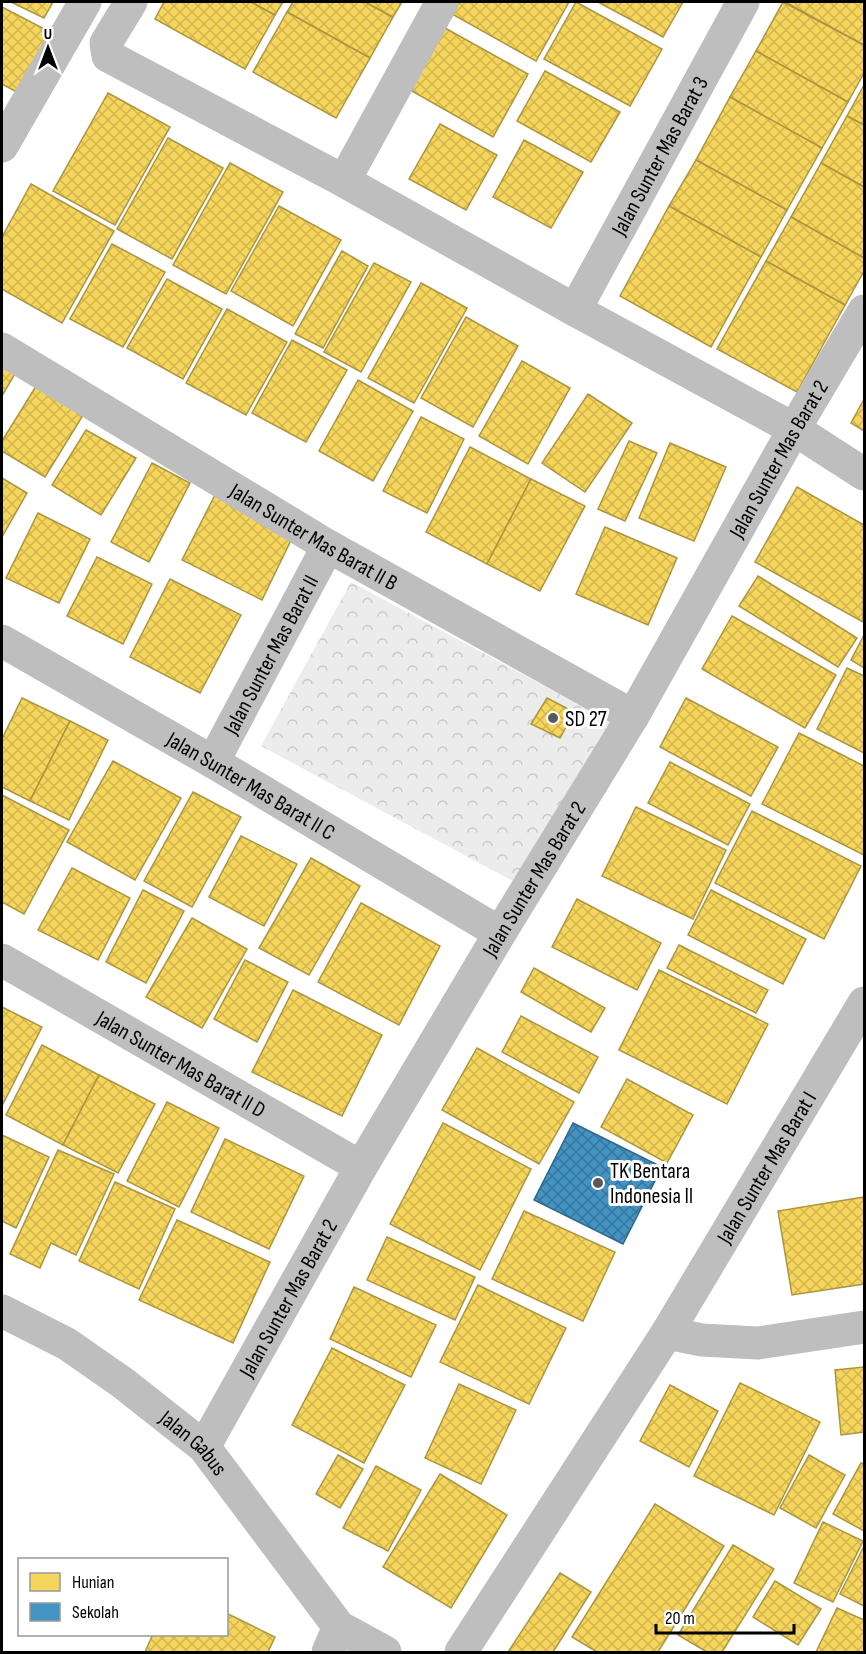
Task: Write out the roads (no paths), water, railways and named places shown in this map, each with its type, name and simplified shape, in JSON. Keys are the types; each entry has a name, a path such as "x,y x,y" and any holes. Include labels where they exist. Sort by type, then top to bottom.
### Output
{"street":[{"path":"2,146 85,2"},
{"path":"131,2 106,43 108,56 344,181 794,429 864,474"},
{"path":"344,181 442,2"},
{"name":"Jalan Sunter Mas Barat 3","path":"575,310 743,2"},
{"name":"Jalan Sunter Mas Barat 2","path":"204,1447 361,1167 500,933 633,717 794,429 864,311"},
{"name":"Jalan Sunter Mas Barat II B","path":"2,349 328,546 633,717"},
{"name":"Jalan Sunter Mas Barat II","path":"213,762 328,546"},
{"name":"Jalan Sunter Mas Barat II C","path":"2,641 213,762 500,933"},
{"name":"Jalan Sunter Mas Barat II D","path":"2,960 361,1167"},
{"name":"Jalan Sunter Mas Barat I","path":"461,1653 851,1046 864,1003"},
{"name":"Jalan Gabus","path":"2,1311 67,1344 123,1383 204,1447 333,1640"},
{"path":"668,1333 702,1340 758,1343 864,1327"},
{"path":"333,1640 385,1653"}],"place":[{"name":"SD 27","path":"553,718"},
{"name":"TK Bentara Indonesia II","path":"598,1183"}]}
